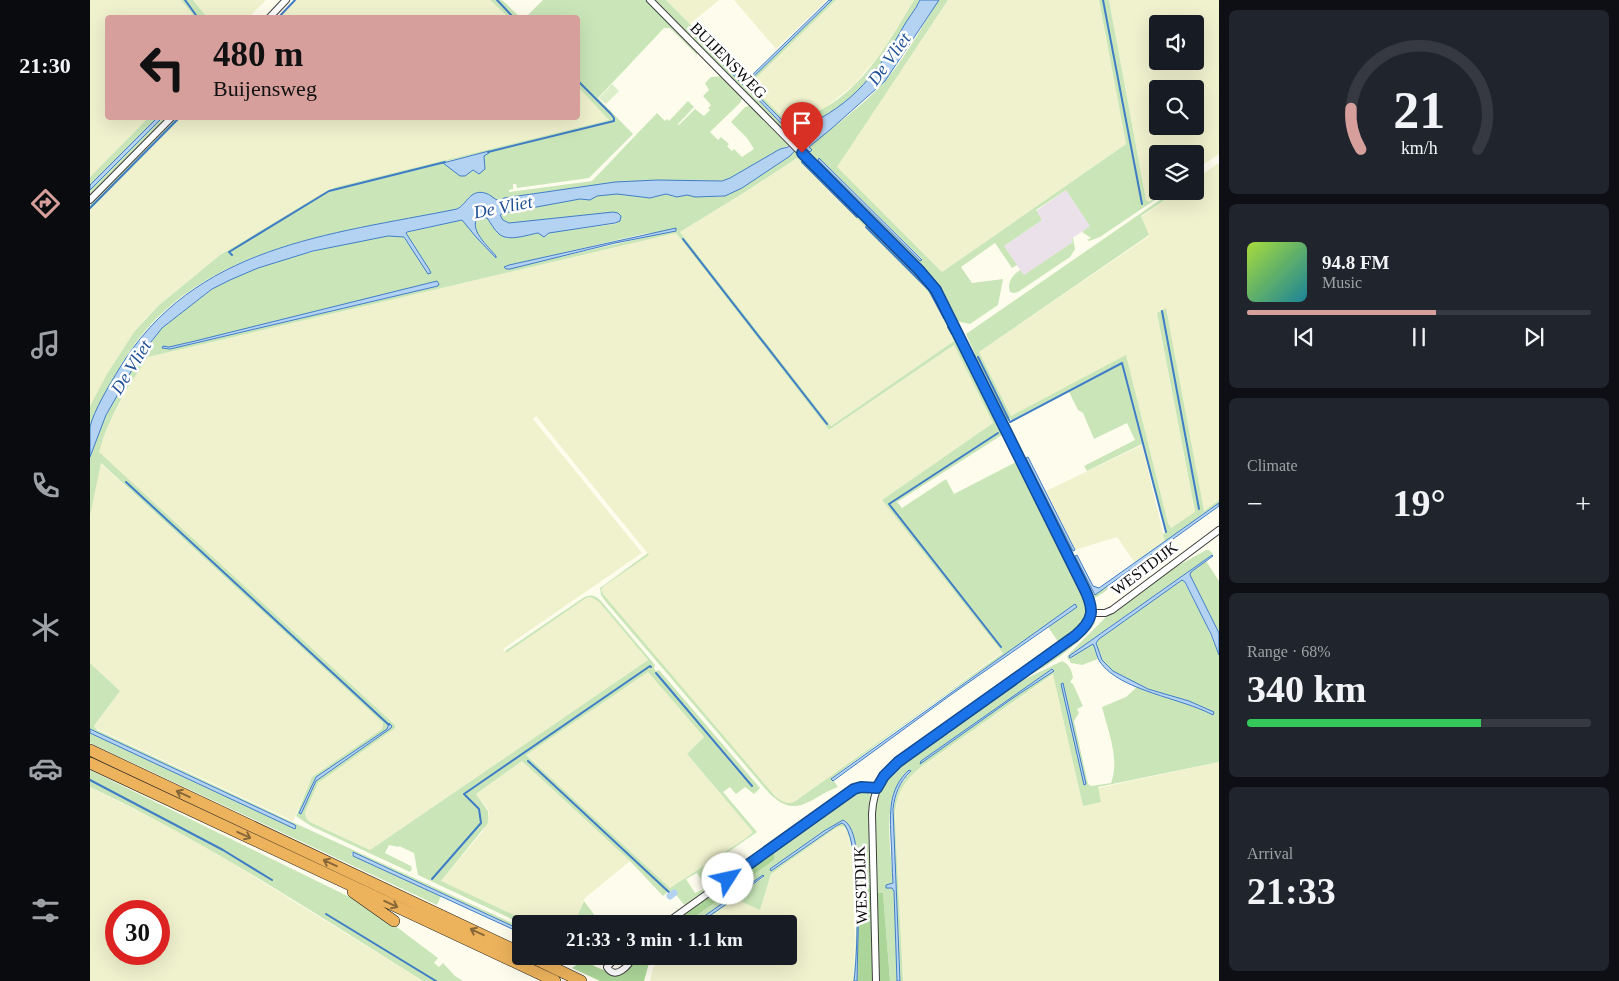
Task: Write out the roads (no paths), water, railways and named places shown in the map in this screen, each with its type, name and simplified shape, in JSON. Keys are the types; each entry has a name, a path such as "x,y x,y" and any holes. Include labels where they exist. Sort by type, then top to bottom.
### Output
{"highway":[{"path":"90,750 512,949"},
{"path":"90,763 555,981"},
{"path":"332,876 394,921"},
{"path":"548,965 582,981"}],"street":[{"path":"272,15 286,0"},
{"name":"BUIJENSWEG","path":"650,0 919,270 936,290 1084,588 1092,606 1092,613"},
{"path":"90,200 169,120"},
{"name":"WESTDIJK","path":"876,981 872,814 877,788 884,776 898,762 1075,636 1086,625 1092,613 1105,613 1112,610 1219,530"},
{"path":"678,915 854,789 861,787 877,788"},
{"path":"609,965 607,967 614,974 620,974 625,971 629,965"}],"water":[{"path":"829,0 832,0 744,86 696,36 744,83"},
{"name":"De Vliet","path":"920,0 939,0 885,81 809,147 812,150 810,152 801,144 790,156 742,188 725,196 695,197 687,195 677,197 666,194 650,198 617,194 597,196 590,200 580,199 500,215 503,220 509,223 613,212 621,216 620,221 615,223 549,233 544,237 538,233 507,238 496,231 487,218 478,217 475,227 477,232 496,258 462,220 407,232 431,273 428,274 404,237 388,236 313,251 258,268 212,289 162,328 140,356 106,415 90,457 90,427 103,397 119,369 150,328 185,295 225,271 268,252 313,238 457,209 472,195 480,192 499,201 504,198 615,182 657,180 722,181 730,178 780,149 788,147 796,139 752,93 753,91 793,131 812,123 844,103 869,78 881,63"},
{"path":"155,120 160,120 90,190 90,185"},
{"path":"489,151 484,156 485,169 479,174 473,170 465,176 460,176 443,163"},
{"path":"819,158 922,260 920,261 818,160"},
{"path":"676,228 676,231 615,243 510,269 504,267 509,265"},
{"path":"437,281 438,286 170,349 162,348 163,346 169,347 195,341"},
{"path":"1028,457 1075,550 1073,551 1026,458"},
{"path":"1219,503 1219,506 1095,595 1075,556 1077,555 1093,586 1099,588"},
{"path":"1212,555 1191,572 1190,575 1219,633 1219,655 1211,634 1185,582 1182,580 1096,643 1102,660 1113,671 1148,689 1189,701 1214,712 1213,715 1136,687 1122,680 1109,672 1100,662 1093,644 1070,658 1069,656"},
{"path":"1075,604 1077,607 952,694 833,781 831,779"},
{"path":"1052,669 1054,671 920,764 921,761"},
{"path":"1063,683 1086,784 1084,785 1061,684"},
{"path":"389,723 392,726 391,728 316,781 301,814 299,813 316,777 387,729"},
{"path":"90,729 295,825 295,829 90,733"},
{"path":"909,770 911,771 903,779 898,789 893,809 900,981 897,981 894,891 892,888 886,888 886,885 893,883 890,820 892,802 897,785"},
{"path":"843,820 852,831 859,882 862,887 859,893 857,981 854,981 857,947 856,877 854,855 845,825 842,823 836,826 771,871 770,869"},
{"path":"353,852 512,926 512,929 353,856"},
{"path":"763,875 764,876 711,915 706,915"}],"waterway":[{"path":"185,0 196,15"},
{"path":"281,15 295,0"},
{"path":"497,0 511,15"},
{"path":"1103,0 1142,204"},
{"path":"488,152 614,121 611,114 580,83"},
{"path":"90,208 177,120"},
{"path":"232,255 229,252 329,191 445,162"},
{"path":"802,162 857,217"},
{"path":"866,227 929,290 944,318"},
{"path":"683,239 827,424"},
{"path":"1162,311 1199,509"},
{"path":"948,327 952,334"},
{"path":"978,357 1009,420"},
{"path":"1010,422 1122,363 1166,532"},
{"path":"998,433 889,504 1001,647"},
{"path":"126,482 389,725"},
{"path":"432,879 481,823 479,809 464,794 651,667"},
{"path":"656,673 752,786"},
{"path":"528,761 672,895"},
{"path":"90,780 223,850 272,880"},
{"path":"670,896 674,893"},
{"path":"326,914 436,981"}]}
